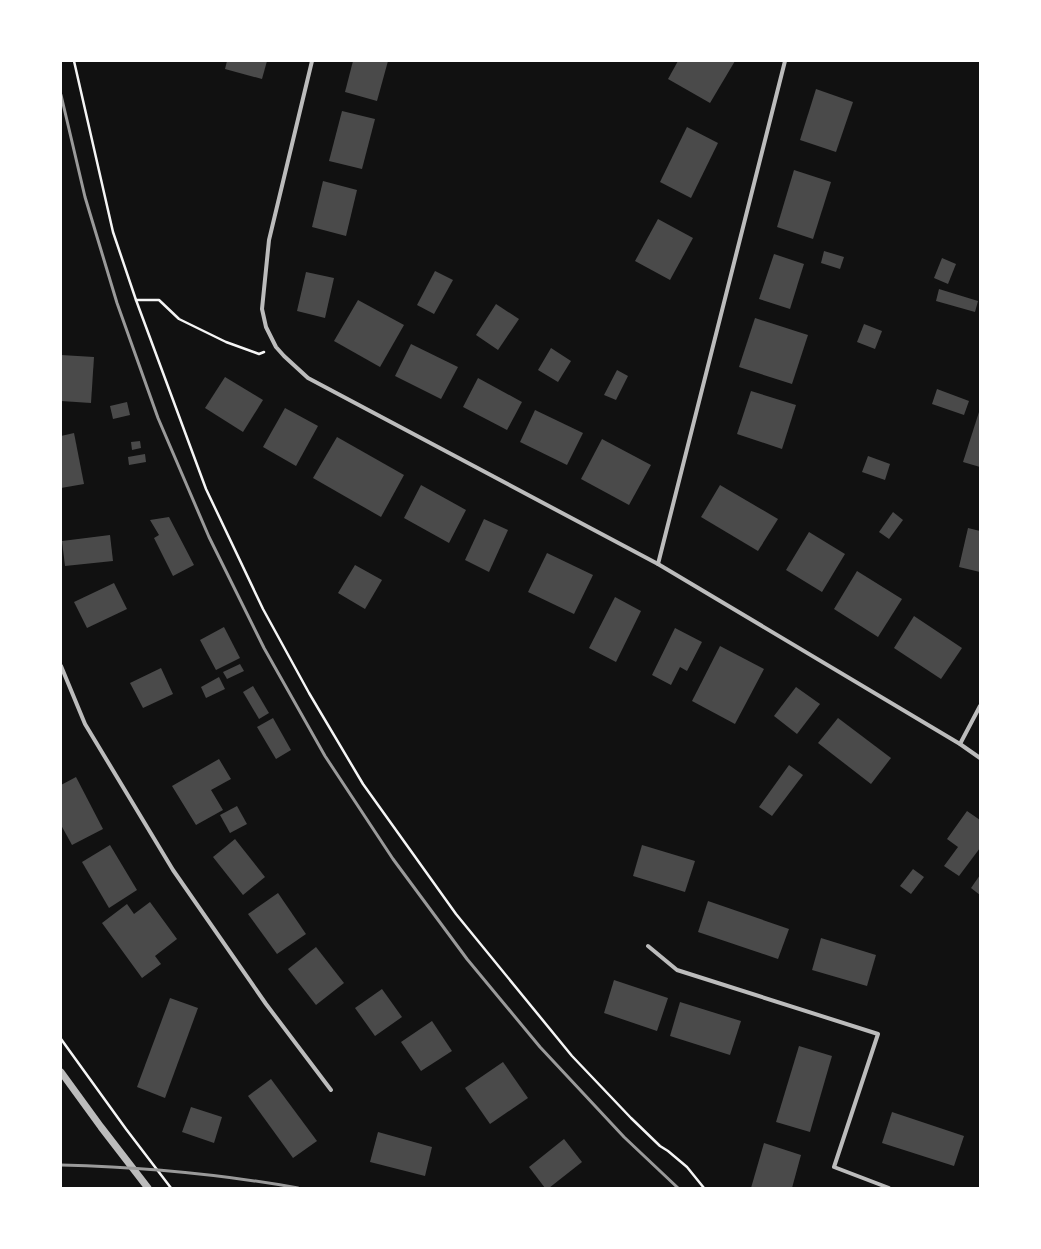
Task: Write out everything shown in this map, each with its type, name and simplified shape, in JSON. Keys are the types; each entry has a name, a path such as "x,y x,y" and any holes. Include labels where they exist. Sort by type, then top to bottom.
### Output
{"street":[{"path":"312,61 269,240 262,309 266,327 276,347 284,356 308,378 658,564 960,744 980,758"},
{"path":"658,564 785,61"},
{"path":"61,666 85,724 172,870 266,1004 330,1090"},
{"path":"960,744 980,706"},
{"path":"648,946 677,970 878,1034 834,1167 888,1188"},
{"path":"61,1072 148,1188"}],"path":[{"path":"74,61 113,232 136,300 206,489 262,609 309,693 363,784 456,914 572,1056 660,1146 687,1167 704,1188"},
{"path":"136,300 159,300 179,319 226,342 259,354 276,347"},
{"path":"61,1039 171,1188"}],"building":[{"path":"227,61 267,61 262,79 225,69"},
{"path":"353,61 388,61 377,101 345,92"},
{"path":"678,61 735,61 710,103 668,79"},
{"path":"816,89 853,102 836,152 800,140"},
{"path":"342,111 375,119 362,169 329,161"},
{"path":"687,127 718,143 691,198 660,182"},
{"path":"794,170 831,182 813,239 777,227"},
{"path":"323,181 357,190 346,236 312,227"},
{"path":"658,219 693,238 670,280 635,261"},
{"path":"824,251 844,257 840,269 821,263"},
{"path":"774,254 804,264 790,309 759,299"},
{"path":"942,258 956,264 948,284 934,278"},
{"path":"435,271 453,280 434,314 417,305"},
{"path":"306,272 334,278 325,318 297,311"},
{"path":"939,289 978,301 975,312 936,301"},
{"path":"358,300 404,325 380,367 334,341"},
{"path":"496,304 519,319 498,350 476,335"},
{"path":"755,318 808,335 792,384 739,367"},
{"path":"864,324 882,331 875,349 857,342"},
{"path":"411,344 458,367 441,399 395,376"},
{"path":"551,348 571,361 558,382 538,370"},
{"path":"61,355 94,357 91,403 61,401"},
{"path":"617,370 628,376 616,400 604,395"},
{"path":"225,377 263,400 243,432 205,408"},
{"path":"478,378 522,402 507,430 463,407"},
{"path":"937,389 969,401 964,415 932,404"},
{"path":"751,391 796,405 782,449 737,434"},
{"path":"127,402 130,415 113,419 110,406"},
{"path":"285,408 318,426 296,466 263,447"},
{"path":"535,410 583,433 567,465 520,442"},
{"path":"980,412 980,467 963,462"},
{"path":"74,433 84,484 61,488 61,436"},
{"path":"337,437 404,475 381,517 313,478"},
{"path":"602,439 651,465 629,505 581,479"},
{"path":"140,441 141,448 132,450 131,442"},
{"path":"145,454 146,462 129,465 128,457"},
{"path":"868,456 890,464 885,480 862,472"},
{"path":"421,485 466,510 449,543 404,518"},
{"path":"720,485 778,519 758,551 701,517"},
{"path":"893,512 903,520 889,539 879,532"},
{"path":"169,517 194,565 173,576 154,538 159,535 150,520"},
{"path":"484,519 508,530 489,572 465,560"},
{"path":"968,528 980,531 980,572 959,567"},
{"path":"809,532 845,554 822,592 786,570"},
{"path":"110,535 113,561 65,566 62,541"},
{"path":"547,553 593,575 574,614 528,592"},
{"path":"355,565 382,580 365,609 338,593"},
{"path":"857,571 902,599 878,637 834,609"},
{"path":"114,583 127,609 87,628 74,602"},
{"path":"615,597 641,611 616,662 589,648"},
{"path":"914,616 962,648 941,679 894,648"},
{"path":"224,627 240,658 216,670 200,640"},
{"path":"675,628 702,642 687,671 680,667 671,685 652,675"},
{"path":"720,646 764,669 735,724 692,701"},
{"path":"240,664 244,671 227,679 223,672"},
{"path":"161,668 173,694 143,708 130,683"},
{"path":"219,677 225,689 206,698 201,687"},
{"path":"253,686 269,713 259,719 243,692"},
{"path":"796,687 820,704 797,734 774,716"},
{"path":"273,718 291,750 276,759 257,727"},
{"path":"838,718 891,758 871,784 818,743"},
{"path":"219,759 231,779 211,790 223,810 196,825 172,786"},
{"path":"789,765 803,775 772,816 759,807"},
{"path":"76,777 103,829 72,845 61,825 61,785"},
{"path":"237,806 247,824 230,833 220,815"},
{"path":"967,811 980,820 980,848 959,876 944,866 958,847 947,839"},
{"path":"235,839 265,877 243,895 213,857"},
{"path":"110,845 137,890 109,908 82,862"},
{"path":"642,845 695,861 685,892 633,876"},
{"path":"913,869 924,877 911,894 900,886"},
{"path":"980,875 980,895 971,888"},
{"path":"278,893 306,934 277,954 248,914"},
{"path":"708,901 789,929 778,959 698,932"},
{"path":"150,902 177,939 155,956 161,964 142,978 102,923 127,904 134,914"},
{"path":"821,938 876,955 867,986 812,970"},
{"path":"316,947 344,983 316,1005 288,969"},
{"path":"614,980 668,998 657,1031 604,1013"},
{"path":"382,989 402,1017 375,1036 355,1008"},
{"path":"170,998 198,1008 165,1098 137,1087"},
{"path":"680,1002 741,1021 730,1055 670,1036"},
{"path":"432,1021 452,1051 421,1071 401,1042"},
{"path":"799,1046 832,1056 810,1132 776,1122"},
{"path":"503,1062 528,1098 490,1124 465,1088"},
{"path":"271,1079 317,1141 293,1158 248,1096"},
{"path":"191,1107 222,1117 214,1143 182,1132"},
{"path":"892,1112 964,1136 954,1166 882,1143"},
{"path":"378,1132 432,1147 425,1176 370,1162"},
{"path":"564,1139 582,1162 549,1188 545,1188 529,1167"},
{"path":"764,1143 801,1155 792,1188 751,1188"}],"railway":[{"path":"61,95 85,197 117,303 158,418 209,537 264,648 325,756 393,859 467,959 540,1047 624,1137 678,1188"},
{"path":"61,1165 120,1167 180,1172 298,1188"}]}
